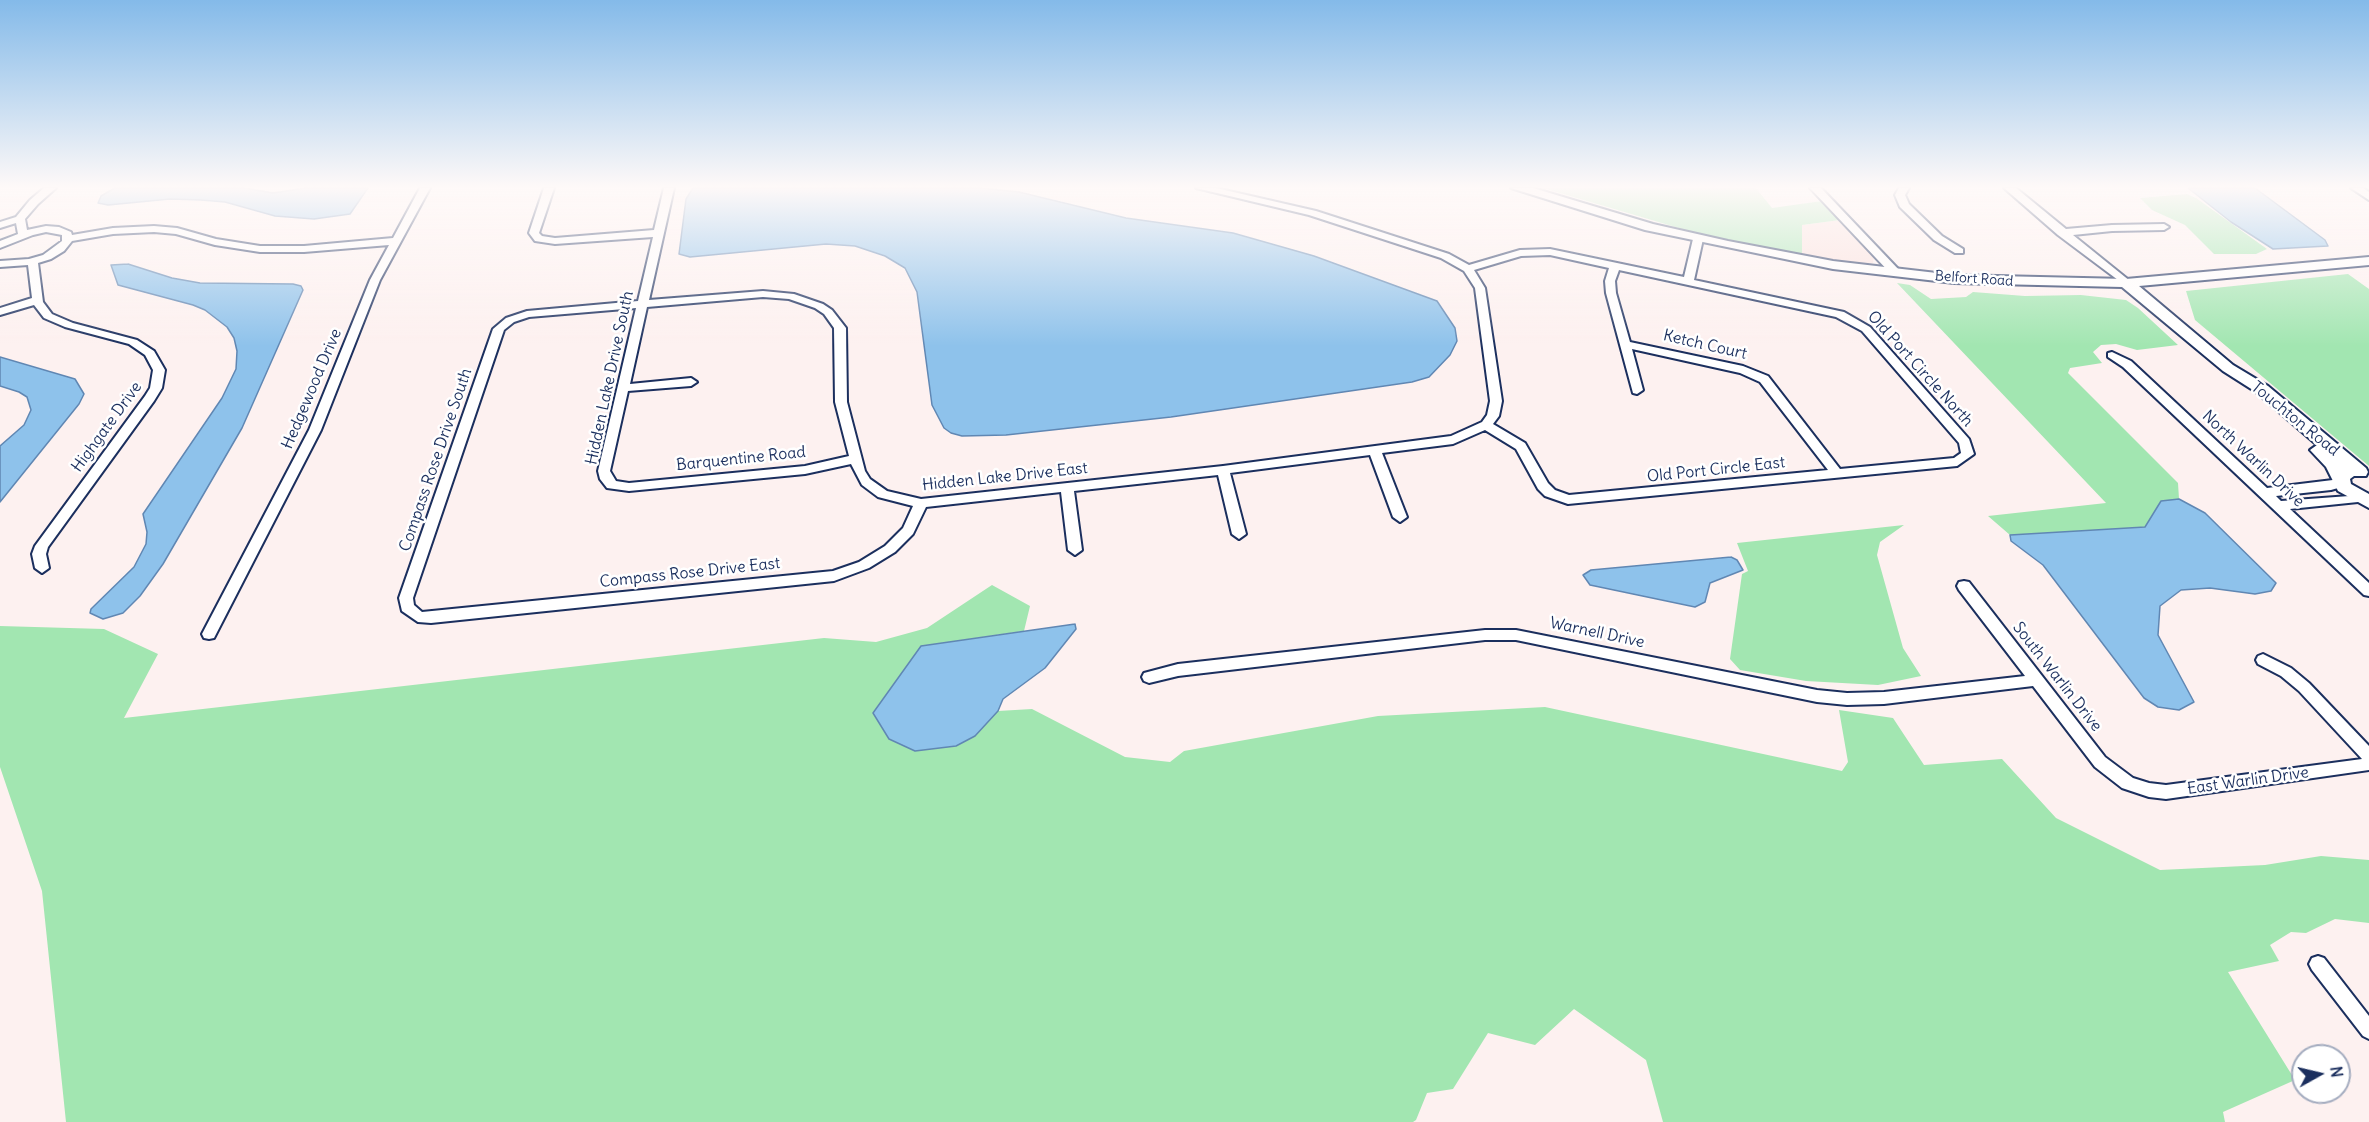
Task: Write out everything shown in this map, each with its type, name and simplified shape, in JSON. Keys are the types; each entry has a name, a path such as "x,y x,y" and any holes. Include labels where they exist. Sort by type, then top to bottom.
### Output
{"street":[{"path":"0,264 33,261 60,249 66,240"},
{"path":"212,240 260,249 304,249 395,241"},
{"name":"Hidden Lake Drive South","path":"629,487 612,485 606,479 604,471 656,240"},
{"path":"1396,240 1444,256 1468,268 1480,288 1496,401 1493,416 1486,426"},
{"path":"1468,268 1531,251 1550,252 1688,281 1698,240"},
{"name":"Belfort Road","path":"1705,240 1767,253 1896,273 1954,279 2078,284 2161,281 2369,261"},
{"path":"1865,240 1896,273"},
{"path":"1942,240 1959,251"},
{"path":"2071,240 2126,283"},
{"name":"Hedgewood Drive","path":"209,634 315,430 370,292 395,241"},
{"path":"0,312 38,300 33,261"},
{"path":"1615,266 1610,287 1637,390"},
{"name":"Old Port Circle North","path":"1688,281 1831,311 1850,318 1866,329 1965,442"},
{"path":"2158,311 2154,297 2161,281"},
{"name":"Touchton Road","path":"2126,283 2228,368 2262,389 2365,473"},
{"path":"2078,284 2118,293 2158,311"},
{"name":"Hidden Lake Drive East","path":"527,314 770,294 805,300 828,312 840,328 840,402 859,471 874,489 894,498 921,503 1223,470 1454,440 1486,426"},
{"name":"Highgate Drive","path":"38,300 48,316 58,321 121,338 142,347 155,360 159,370 156,388 150,398 42,546 39,554 42,567"},
{"name":"Compass Rose Drive South","path":"431,618 418,617 411,613 406,598 499,329 510,320 527,314"},
{"name":"Ketch Court","path":"1624,344 1743,370 1764,379 1838,474"},
{"name":"North Warlin Drive","path":"2112,355 2127,364 2369,591"},
{"name":"Touchton Road","path":"2228,368 2236,378 2331,461 2341,480 2364,500"},
{"path":"623,388 691,382"},
{"name":"Old Port Circle East","path":"1486,426 1521,446 1543,486 1550,493 1568,500 1957,462 1968,454 1965,442"},
{"path":"1374,450 1400,517"},
{"name":"Barquentine Road","path":"629,487 805,470 855,459"},
{"path":"1223,470 1239,534"},
{"name":"Touchton Road","path":"2341,480 2347,472 2365,473"},
{"path":"2265,493 2305,489 2341,480"},
{"path":"1067,488 1075,550"},
{"path":"2305,489 2319,502"},
{"path":"2279,506 2364,500"},
{"name":"Compass Rose Drive East","path":"431,618 834,576 864,565 890,549 908,531 921,503"},
{"name":"South Warlin Drive","path":"1964,586 2100,762 2128,783"},
{"name":"Warnell Drive","path":"1149,677 1202,667 1485,635 1516,635 1817,696 1847,699 1884,698 2037,680"},
{"path":"2263,660 2286,672 2304,687 2369,756"},
{"name":"East Warlin Drive","path":"2128,783 2149,790 2166,792 2369,764"},
{"path":"2318,964 2369,1030"}],"shaded area":[{"path":"1802,240 1859,240 1874,256 1873,263 1860,264 1802,255"}],"green space":[{"path":"1728,240 1802,240 1802,255"},
{"path":"2200,240 2255,240 2267,249 2256,254 2214,254"},
{"path":"2348,274 2369,289 2369,466 2195,320 2186,291"},
{"path":"1897,283 1910,285 1931,299 1966,297 1973,292 2025,296 2081,295 2126,300 2138,308 2178,345 2137,350 2116,344 2101,345 2093,352 2102,363 2070,368 2068,373 2178,483 2179,499 2161,501 2145,527 2010,535 1988,516 2106,503"},
{"path":"1904,525 1880,542 1877,555 1903,648 1921,676 1878,685 1806,681 1740,670 1730,659 1742,574 1748,571 1737,543"},
{"path":"992,585 1030,606 1024,631 921,646 975,736 998,711 1032,709 1125,757 1170,762 1184,751 1378,716 1545,707 1842,771 1848,762 1839,710 1893,718 1924,765 2002,759 2056,818 2160,870 2265,865 2321,856 2369,860 2369,923 2335,919 2306,933 2291,932 2270,945 2279,961 2228,972 2291,1074 2291,1082 2223,1112 2225,1122 1663,1122 1646,1060 1574,1009 1535,1045 1488,1033 1453,1089 1427,1093 1416,1120 1413,1122 66,1122 42,891 0,767 0,626 104,629 158,654 124,718 824,638 876,642 927,628"}],"water":[{"path":"681,240 1259,240 1314,256 1437,301 1455,328 1457,341 1450,355 1429,377 1412,382 1171,417 1006,435 962,436 944,428 932,405 917,292 905,268 885,256 855,246 826,244 690,257 679,254"},
{"path":"2260,240 2325,240 2328,246 2273,249"},
{"path":"128,264 172,278 200,283 293,284 301,286 303,290 242,428 163,564 140,596 123,613 103,619 90,613 91,609 134,567 146,544 147,532 143,514 222,398 236,369 237,351 234,338 227,327 205,310 193,305 118,285 111,265"},
{"path":"0,357 75,379 84,394 79,404 0,502 0,446 24,425 31,410 27,397 0,386"},
{"path":"2179,499 2205,513 2276,583 2271,591 2255,594 2210,588 2181,590 2160,606 2158,635 2194,702 2179,710 2158,707 2144,698 2043,565 2011,541 2010,535 2145,527 2161,501"},
{"path":"1731,557 1737,560 1743,570 1710,583 1705,602 1695,607 1590,585 1583,575 1591,570"},
{"path":"1075,624 1076,629 1045,668 1003,699 998,711 975,736 956,746 915,751 889,739 873,713 921,646"}]}
